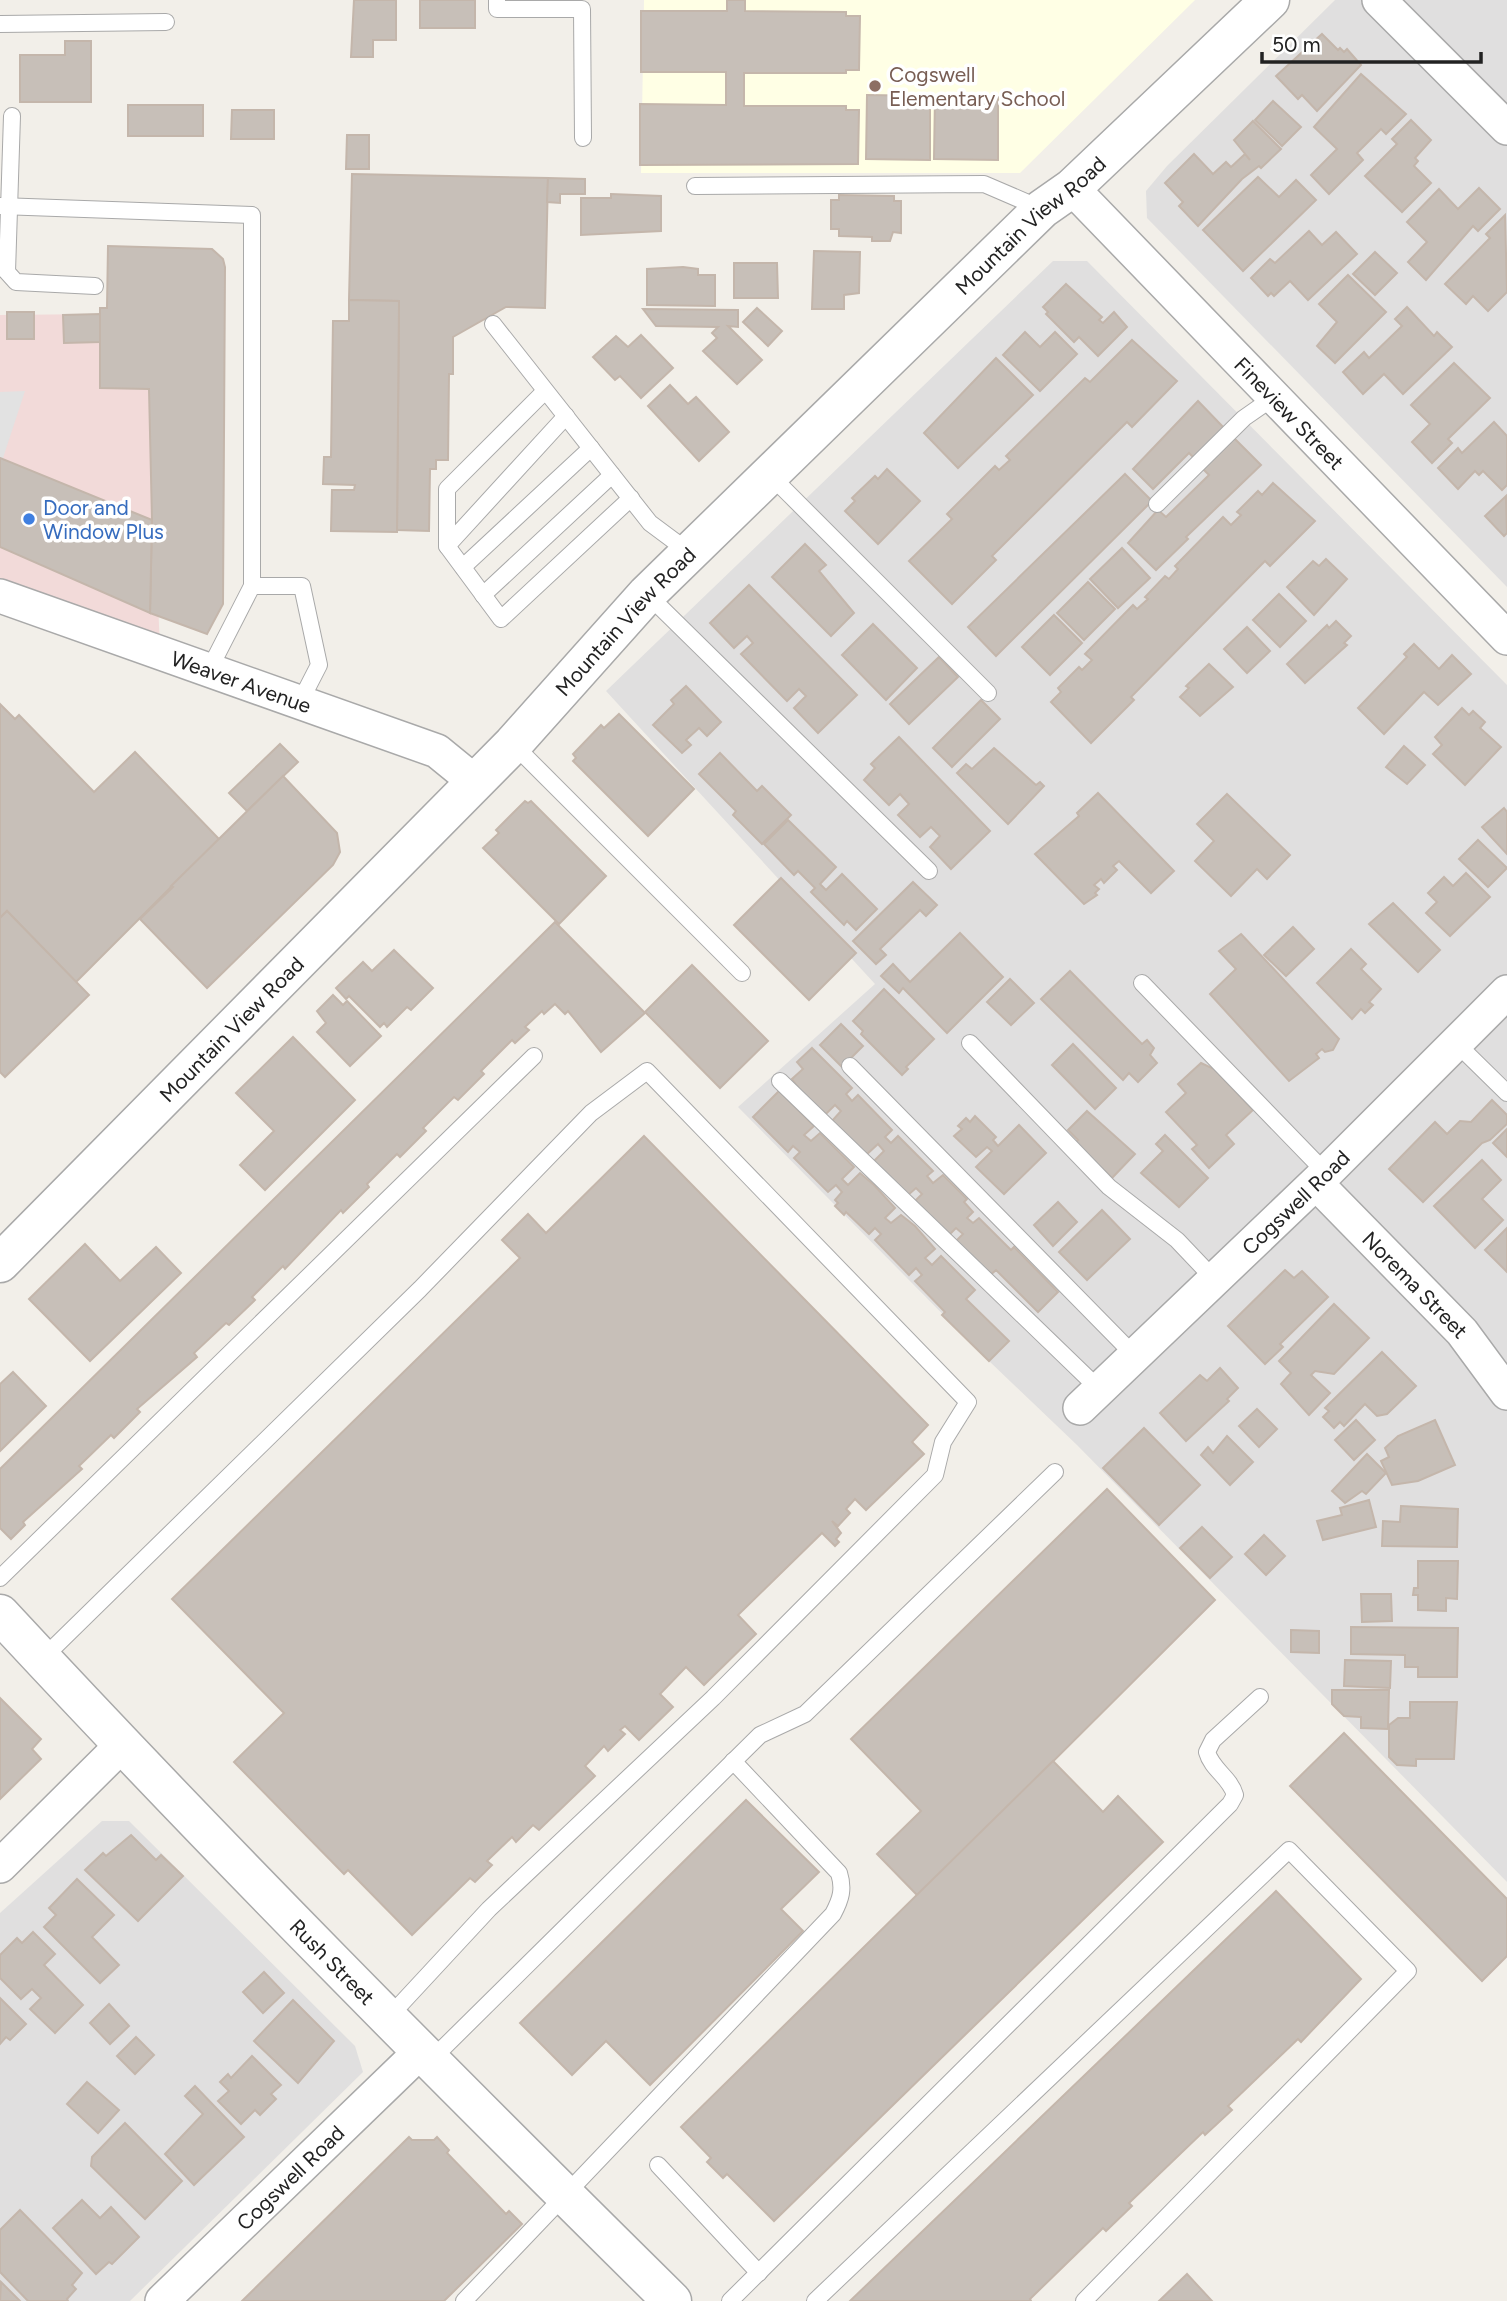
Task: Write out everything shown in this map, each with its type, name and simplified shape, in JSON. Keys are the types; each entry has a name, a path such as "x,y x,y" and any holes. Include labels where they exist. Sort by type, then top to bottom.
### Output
{"street":[{"name":"Mountain View Road","path":"0,1263 513,744 647,594 689,552 1057,199 1270,0"},
{"path":"1379,0 1507,128"},
{"name":"Fineview Street","path":"1057,199 1274,397 1507,638"},
{"name":"Weaver Avenue","path":"0,596 437,751 475,782"},
{"name":"Cogswell Road","path":"1090,1398 1321,1178 1507,992"},
{"name":"Norema Street","path":"1321,1178 1462,1332 1507,1393"},
{"name":"Rush Street","path":"0,1614 122,1745 424,2057 672,2301"},
{"path":"0,1866 122,1745"},
{"name":"Cogswell Road","path":"173,2297 424,2057"}],"lane":[{"path":"497,0 497,9 582,9 583,138"},
{"path":"0,24 166,22"},
{"path":"12,116 4,206 7,272 10,279 16,282 95,286"},
{"path":"695,186 984,184 1057,199"},
{"path":"4,206 252,215 252,586 209,670"},
{"path":"493,324 650,523 689,552"},
{"path":"545,391 447,489 447,546 501,619 631,498"},
{"path":"1157,504 1244,418 1274,397"},
{"path":"447,546 565,416"},
{"path":"463,567 591,449"},
{"path":"769,474 988,693"},
{"path":"484,595 612,475"},
{"path":"252,586 302,586 318,664 300,702"},
{"path":"647,594 929,871"},
{"path":"513,744 742,973"},
{"path":"1142,983 1321,1178"},
{"path":"970,1043 1109,1186 1177,1240 1215,1280"},
{"path":"1456,1043 1507,1093"},
{"path":"0,1578 534,1056"},
{"path":"850,1066 1135,1356"},
{"path":"42,1659 420,1289 591,1113 647,1071 959,1392 968,1402 943,1442 935,1475 713,1698 489,1909 387,2019"},
{"path":"780,1081 1090,1398"},
{"path":"424,2057 760,1735 805,1714 1055,1472"},
{"path":"730,2301 1230,1804 1235,1795 1232,1785 1210,1762 1207,1752 1213,1740 1259,1698"},
{"path":"464,2301 833,1914 840,1901 843,1887 839,1873 733,1761"},
{"path":"815,2301 1289,1850 1408,1971 1084,2301"},
{"path":"658,2165 759,2273"}],"shaded area":[{"name":"Cogswell Elementary School","path":"644,0 1195,0 1020,173 641,173"},
{"path":"1335,0 1507,0 1507,587 1147,218 1146,191 1167,166"},
{"path":"1053,261 1087,261 1507,685 1507,1882 1077,1445 989,1361 738,1107 875,984 606,691"},
{"path":"100,314 100,388 149,389 160,649 0,591 0,315"},
{"path":"25,391 2,461 0,481 0,392"},
{"path":"102,1821 129,1821 355,2046 363,2072 130,2301 0,2301 0,1913"}],"building":[{"path":"354,0 396,0 396,40 373,40 373,57 351,57"},
{"path":"420,0 475,0 475,28 420,28"},
{"path":"727,0 745,0 745,11 846,12 846,16 860,16 859,70 846,70 846,73 744,73 744,106 846,106 846,110 859,110 858,164 640,165 640,104 726,105 726,72 641,72 641,11 727,11"},
{"path":"1322,34 1338,50 1340,48 1344,52 1347,49 1361,65 1317,111 1302,95 1298,99 1276,76"},
{"path":"65,41 91,41 91,102 20,102 20,55 65,55"},
{"path":"1361,74 1406,114 1386,134 1381,129 1357,153 1363,160 1329,194 1311,175 1337,149 1314,127"},
{"path":"867,95 930,96 930,160 866,159"},
{"path":"935,96 998,97 998,160 934,159"},
{"path":"1273,101 1301,127 1282,146 1255,120"},
{"path":"128,105 203,105 203,136 128,136"},
{"path":"232,110 274,110 274,139 231,139"},
{"path":"1411,120 1431,140 1415,158 1418,161 1414,166 1431,183 1402,212 1365,176 1397,144 1392,139"},
{"path":"1253,121 1281,149 1261,168 1259,166 1242,179 1198,226 1179,206 1183,202 1165,183 1194,154 1213,174 1226,162 1231,167 1245,154 1250,160 1234,140"},
{"path":"347,135 369,135 369,169 346,169"},
{"path":"352,174 548,178 545,308 506,307 453,337 453,374 449,374 448,460 436,460 436,469 430,469 429,531 397,530 399,301 349,300"},
{"path":"1258,177 1279,197 1296,180 1316,200 1243,271 1203,230"},
{"path":"548,178 585,179 585,194 560,194 560,203 547,202"},
{"path":"1479,188 1500,209 1478,231 1473,226 1426,280 1408,262 1427,242 1407,222 1439,189 1458,209"},
{"path":"611,194 661,196 661,231 581,235 581,198 611,198"},
{"path":"839,195 894,196 894,201 901,201 901,233 893,232 890,241 872,241 872,237 839,236 839,229 831,229 831,200 839,200"},
{"path":"1505,215 1507,292 1488,311 1473,296 1466,304 1445,284 1490,238 1486,234"},
{"path":"1309,231 1322,245 1336,232 1357,254 1308,300 1290,281 1274,296 1271,293 1268,296 1251,278 1270,259 1275,263"},
{"path":"108,246 212,249 223,259 223,604 207,634 150,613 152,520 149,389 100,388 100,308 107,308"},
{"path":"814,251 860,252 859,293 844,295 844,309 812,309"},
{"path":"1375,252 1397,273 1375,295 1353,274"},
{"path":"734,263 777,263 778,298 734,298"},
{"path":"647,269 698,269 698,275 715,275 715,306 647,305"},
{"path":"1348,275 1386,312 1335,363 1317,346 1337,322 1319,304"},
{"path":"1066,284 1102,317 1099,320 1103,323 1114,312 1127,327 1098,356 1079,337 1074,342 1046,314 1048,312 1043,307"},
{"path":"349,300 399,301 397,532 331,531 332,490 354,490 355,485 323,484 324,457 331,457 333,321 349,321"},
{"path":"1407,307 1434,336 1437,332 1452,347 1403,394 1384,374 1363,394 1343,372 1364,352 1369,358 1402,326 1395,319"},
{"path":"757,308 782,331 768,346 743,322"},
{"path":"643,309 738,310 738,327 728,326 762,360 737,384 703,351 717,338 712,333 718,327 656,326"},
{"path":"7,312 34,312 34,339 7,339"},
{"path":"100,314 100,342 64,343 63,315"},
{"path":"1025,332 1040,347 1055,332 1077,354 1040,391 1003,355"},
{"path":"641,335 673,368 641,398 620,376 615,380 593,357 616,336 628,347"},
{"path":"1132,340 1177,381 1132,427 1127,422 992,556 996,560 952,604 909,561 952,519 947,514 995,466 999,470 1010,460 1006,456 1085,378 1090,382"},
{"path":"996,358 1033,395 958,468 924,433"},
{"path":"1454,363 1490,398 1448,439 1452,443 1432,463 1412,442 1430,424 1411,405"},
{"path":"670,385 688,404 696,397 729,432 699,461 648,406"},
{"path":"1198,401 1226,430 1196,460 1189,453 1153,489 1133,469"},
{"path":"1494,422 1507,436 1507,485 1502,490 1483,471 1479,475 1475,471 1458,489 1438,468 1458,448 1462,453"},
{"path":"1234,438 1261,465 1186,537 1188,539 1156,570 1128,543 1158,510 1166,517 1209,475 1203,469"},
{"path":"0,458 152,520 150,613 0,547"},
{"path":"887,469 920,501 878,544 845,511 855,501 852,498 875,476 878,479"},
{"path":"1125,474 1152,501 996,656 968,627"},
{"path":"1273,483 1315,521 1270,566 1265,561 1131,697 1134,700 1091,743 1051,702 1061,692 1058,688 1079,667 1082,670 1092,660 1085,654 1133,605 1137,609 1148,599 1145,597 1165,576 1169,579 1178,569 1175,566 1223,517 1231,525 1241,515 1237,512 1258,491 1262,495"},
{"path":"1506,496 1507,533 1504,536 1485,516"},
{"path":"805,544 826,565 819,571 854,613 831,636 772,577"},
{"path":"1122,548 1150,578 1118,608 1090,579"},
{"path":"1326,559 1347,579 1314,615 1287,587 1313,561 1319,566"},
{"path":"1088,582 1115,609 1084,640 1057,613"},
{"path":"749,585 857,695 818,733 794,708 806,696 799,689 787,701 741,654 753,643 747,636 734,648 710,623"},
{"path":"1279,594 1306,621 1280,647 1253,620"},
{"path":"1054,615 1082,643 1050,675 1022,647"},
{"path":"1336,621 1351,636 1344,643 1347,645 1305,683 1287,664 1327,625 1329,628"},
{"path":"873,624 917,668 886,700 842,655"},
{"path":"1247,627 1270,651 1247,673 1224,649"},
{"path":"1414,644 1439,669 1452,655 1471,674 1438,705 1424,692 1384,734 1358,708 1407,657 1404,654"},
{"path":"939,657 958,677 909,724 890,704"},
{"path":"1209,664 1233,687 1200,716 1180,697 1189,688 1186,686"},
{"path":"686,686 721,722 707,736 699,728 686,740 691,745 682,753 653,725 674,704 671,700"},
{"path":"981,700 1000,719 952,767 933,748"},
{"path":"0,704 15,719 19,715 94,792 135,752 219,839 76,982 7,911 0,918"},
{"path":"1462,708 1469,715 1473,711 1485,722 1480,728 1501,747 1465,785 1433,754 1442,745 1435,737"},
{"path":"619,714 694,789 648,836 573,761 576,758 573,754 601,725 604,728"},
{"path":"899,737 990,831 951,869 930,847 940,836 931,827 920,837 898,815 909,804 900,794 889,805 864,780 875,768 871,764"},
{"path":"280,744 298,762 247,811 229,793"},
{"path":"1404,746 1425,765 1407,784 1386,767"},
{"path":"994,748 1036,785 1040,782 1044,786 1008,824 957,773 966,764 972,769"},
{"path":"720,753 757,791 762,786 791,815 762,844 733,815 736,811 699,774"},
{"path":"283,776 337,833 340,852 333,865 207,988 140,919"},
{"path":"1098,793 1174,871 1151,893 1119,861 1113,866 1117,870 1104,883 1101,879 1094,885 1099,889 1095,893 1097,895 1084,904 1035,854 1079,816 1077,813"},
{"path":"1227,794 1290,855 1267,879 1257,869 1231,896 1195,861 1214,841 1197,824"},
{"path":"525,801 531,801 606,876 559,924 483,848 499,833 496,830"},
{"path":"1504,808 1507,812 1507,854 1482,827"},
{"path":"788,820 836,867 820,884 826,890 842,874 877,909 856,930 847,921 844,925 811,892 815,888 798,871 794,875 764,844"},
{"path":"1478,840 1507,868 1488,887 1459,859"},
{"path":"1466,873 1490,897 1450,936 1426,913 1437,902 1428,893 1444,877 1453,886"},
{"path":"781,878 856,953 809,1000 734,925"},
{"path":"913,882 937,905 926,916 920,910 880,949 886,955 876,964 853,941"},
{"path":"1393,903 1440,950 1418,972 1369,924"},
{"path":"7,911 89,995 5,1077 0,1072 0,918"},
{"path":"555,922 645,1013 601,1052 568,1011 565,1014 555,1004 544,1014 542,1011 525,1027 529,1030 515,1043 512,1040 481,1071 484,1074 458,1100 454,1097 423,1128 426,1131 400,1157 397,1154 343,1213 341,1210 285,1269 283,1266 252,1297 255,1300 194,1353 197,1357 137,1409 140,1412 114,1438 111,1435 79,1466 82,1469 23,1522 25,1525 11,1539 0,1528 0,1469"},
{"path":"1293,927 1314,949 1286,976 1264,955"},
{"path":"960,933 1003,977 947,1033 903,988 899,993 881,976 893,964 910,982"},
{"path":"1241,934 1339,1039 1333,1050 1325,1052 1322,1049 1316,1054 1319,1058 1289,1081 1210,994 1236,969 1219,951"},
{"path":"1351,949 1366,964 1361,969 1381,989 1369,1002 1373,1005 1365,1013 1361,1009 1352,1019 1317,983"},
{"path":"394,950 433,988 411,1010 407,1007 387,1027 384,1023 380,1027 349,996 346,999 336,988 363,962 372,971"},
{"path":"692,965 768,1041 720,1088 645,1012"},
{"path":"1070,971 1142,1044 1147,1040 1154,1048 1150,1055 1157,1063 1138,1082 1129,1073 1123,1080 1041,999"},
{"path":"1010,979 1034,1003 1011,1025 987,1002"},
{"path":"884,989 934,1039 906,1067 908,1069 902,1075 861,1034 863,1031 853,1021"},
{"path":"333,995 343,1005 347,1001 381,1036 350,1066 317,1032 326,1023 317,1011"},
{"path":"841,1024 863,1046 842,1067 820,1045"},
{"path":"293,1037 355,1100 265,1190 240,1165 274,1131 236,1093"},
{"path":"1073,1044 1116,1088 1095,1109 1052,1065"},
{"path":"812,1048 852,1088 846,1094 852,1101 858,1095 892,1130 885,1137 891,1143 898,1136 933,1171 927,1176 933,1183 943,1175 967,1199 964,1202 973,1212 967,1218 973,1223 979,1218 1011,1250 1014,1247 1058,1292 1038,1312 996,1270 987,1278 954,1243 963,1234 956,1228 947,1237 913,1203 922,1194 916,1188 907,1196 873,1162 884,1151 878,1144 866,1155 832,1121 841,1111 835,1105 826,1114 803,1094 792,1079 803,1069 797,1062"},
{"path":"1201,1063 1214,1069 1253,1110 1226,1135 1234,1144 1209,1168 1192,1149 1197,1145 1166,1112 1186,1093 1178,1084"},
{"path":"779,1091 814,1126 804,1135 811,1141 820,1133 854,1167 842,1179 848,1185 860,1173 895,1208 885,1218 891,1223 901,1215 915,1226 935,1249 925,1258 932,1265 941,1256 975,1290 966,1299 1009,1341 989,1361 942,1315 945,1312 915,1281 922,1275 916,1268 909,1275 875,1240 881,1234 875,1228 869,1234 846,1212 844,1215 835,1206 838,1203 835,1200 842,1192 836,1185 828,1192 794,1158 800,1152 793,1146 788,1152 753,1117"},
{"path":"1492,1100 1507,1115 1507,1124 1490,1140 1482,1143 1423,1202 1389,1169 1435,1122 1447,1134 1460,1121 1471,1122"},
{"path":"1087,1111 1135,1154 1112,1178 1075,1143 1078,1140 1068,1130"},
{"path":"975,1116 996,1137 993,1140 998,1146 1019,1125 1046,1153 1004,1194 976,1167 992,1151 987,1147 976,1157 954,1136 962,1129 958,1126 966,1118 970,1122"},
{"path":"1507,1129 1507,1157 1493,1143"},
{"path":"1165,1135 1208,1178 1179,1207 1141,1173 1163,1151 1156,1144"},
{"path":"644,1136 928,1425 912,1442 924,1454 866,1510 855,1499 846,1509 850,1513 838,1526 832,1521 841,1533 835,1546 822,1533 738,1615 756,1634 704,1685 686,1667 660,1694 673,1707 639,1740 625,1726 620,1730 625,1734 608,1751 604,1746 585,1766 595,1776 539,1830 533,1825 516,1842 512,1837 487,1861 492,1865 475,1882 470,1878 412,1935 348,1870 344,1874 234,1762 284,1713 172,1599 520,1258 502,1240 528,1214 546,1233"},
{"path":"1482,1160 1501,1180 1482,1199 1503,1220 1475,1248 1434,1206"},
{"path":"1058,1202 1077,1222 1053,1246 1034,1225"},
{"path":"1102,1210 1130,1239 1087,1280 1059,1252"},
{"path":"1507,1228 1507,1272 1485,1250"},
{"path":"85,1244 120,1281 156,1247 181,1273 90,1361 29,1299"},
{"path":"1285,1270 1294,1278 1302,1271 1328,1297 1280,1344 1283,1347 1265,1364 1228,1326"},
{"path":"1334,1304 1369,1338 1334,1374 1315,1371 1311,1375 1330,1393 1309,1415 1281,1384 1291,1373 1279,1361"},
{"path":"1382,1352 1416,1386 1387,1414 1377,1416 1365,1404 1344,1426 1340,1422 1334,1428 1323,1417 1329,1411 1325,1408"},
{"path":"1220,1368 1238,1388 1227,1399 1229,1401 1186,1441 1160,1413 1200,1375 1207,1381"},
{"path":"13,1372 46,1406 0,1451 0,1384"},
{"path":"1257,1409 1277,1429 1259,1447 1239,1426"},
{"path":"1356,1420 1375,1440 1354,1460 1335,1440"},
{"path":"1435,1420 1455,1465 1418,1481 1392,1485 1381,1461 1389,1457 1385,1448 1398,1436"},
{"path":"1144,1428 1200,1485 1159,1525 1103,1468"},
{"path":"1227,1436 1253,1462 1230,1485 1201,1455 1208,1447 1213,1453"},
{"path":"1367,1454 1386,1473 1366,1494 1362,1491 1345,1503 1332,1491"},
{"path":"1107,1489 1215,1600 918,1896 877,1854 921,1811 851,1739"},
{"path":"1369,1500 1376,1527 1323,1540 1317,1521 1342,1515 1340,1508"},
{"path":"1401,1506 1458,1509 1457,1547 1382,1546 1383,1521 1400,1522"},
{"path":"1202,1527 1232,1557 1210,1578 1180,1548"},
{"path":"1264,1535 1285,1556 1266,1575 1245,1554"},
{"path":"1418,1561 1458,1561 1457,1599 1446,1598 1446,1611 1418,1610 1418,1595 1413,1595 1414,1588 1418,1588"},
{"path":"1361,1594 1391,1594 1392,1621 1362,1622"},
{"path":"1351,1627 1458,1628 1457,1677 1418,1677 1418,1667 1405,1667 1405,1655 1351,1654"},
{"path":"1291,1630 1319,1631 1319,1653 1291,1652"},
{"path":"1345,1660 1391,1661 1390,1688 1344,1686"},
{"path":"1332,1690 1389,1690 1388,1729 1361,1728 1361,1717 1344,1716 1332,1704"},
{"path":"0,1698 41,1739 32,1749 41,1759 0,1799"},
{"path":"1410,1702 1457,1702 1454,1759 1416,1759 1416,1766 1397,1765 1389,1757 1389,1725 1398,1718 1410,1718"},
{"path":"1344,1733 1507,1899 1507,1956 1482,1981 1290,1786"},
{"path":"1053,1761 1103,1812 1118,1796 1163,1842 774,2221 727,2174 723,2178 707,2162 711,2158 681,2127"},
{"path":"746,1800 819,1872 781,1909 803,1931 650,2085 606,2041 572,2075 520,2023"},
{"path":"131,1835 156,1860 161,1855 183,1876 138,1921 85,1870 103,1853 106,1856"},
{"path":"77,1879 114,1915 92,1937 119,1965 100,1983 44,1927 56,1915 49,1908"},
{"path":"1276,1891 1361,1979 1301,2042 1298,2039 1228,2106 1232,2110 1205,2135 1203,2132 1129,2203 1132,2206 1106,2231 1103,2228 1030,2299 1031,2301 850,2301"},
{"path":"33,1932 55,1954 44,1965 83,2005 55,2033 30,2009 41,1998 32,1989 21,1999 0,1978 0,1955 17,1938 22,1943"},
{"path":"264,1972 284,1993 263,2013 243,1992"},
{"path":"0,1998 26,2024 10,2040 6,2037 0,2044"},
{"path":"293,2000 334,2041 298,2083 254,2041"},
{"path":"109,2004 129,2026 110,2044 90,2023"},
{"path":"136,2037 154,2055 135,2074 117,2056"},
{"path":"252,2056 281,2085 271,2094 276,2099 260,2115 255,2110 241,2124 218,2101 229,2091 220,2082 228,2074 231,2078"},
{"path":"87,2082 119,2110 98,2133 67,2104"},
{"path":"195,2086 244,2137 194,2185 165,2154 203,2114 185,2096"},
{"path":"125,2123 182,2181 145,2219 91,2166 92,2157"},
{"path":"409,2137 412,2140 434,2140 437,2137 449,2150 447,2153 506,2214 509,2211 522,2224 444,2301 242,2301"},
{"path":"82,2200 100,2218 111,2207 139,2237 112,2264 109,2262 96,2274 53,2228"},
{"path":"20,2210 82,2273 72,2285 76,2289 68,2301 28,2301 0,2272 0,2230"},
{"path":"1187,2274 1212,2301 1159,2301"},
{"path":"1,2282 20,2301 0,2301"}],"place":[{"name":"Cogswell Elementary School","path":"875,86"},
{"name":"Door and Window Plus","path":"29,519"}]}
